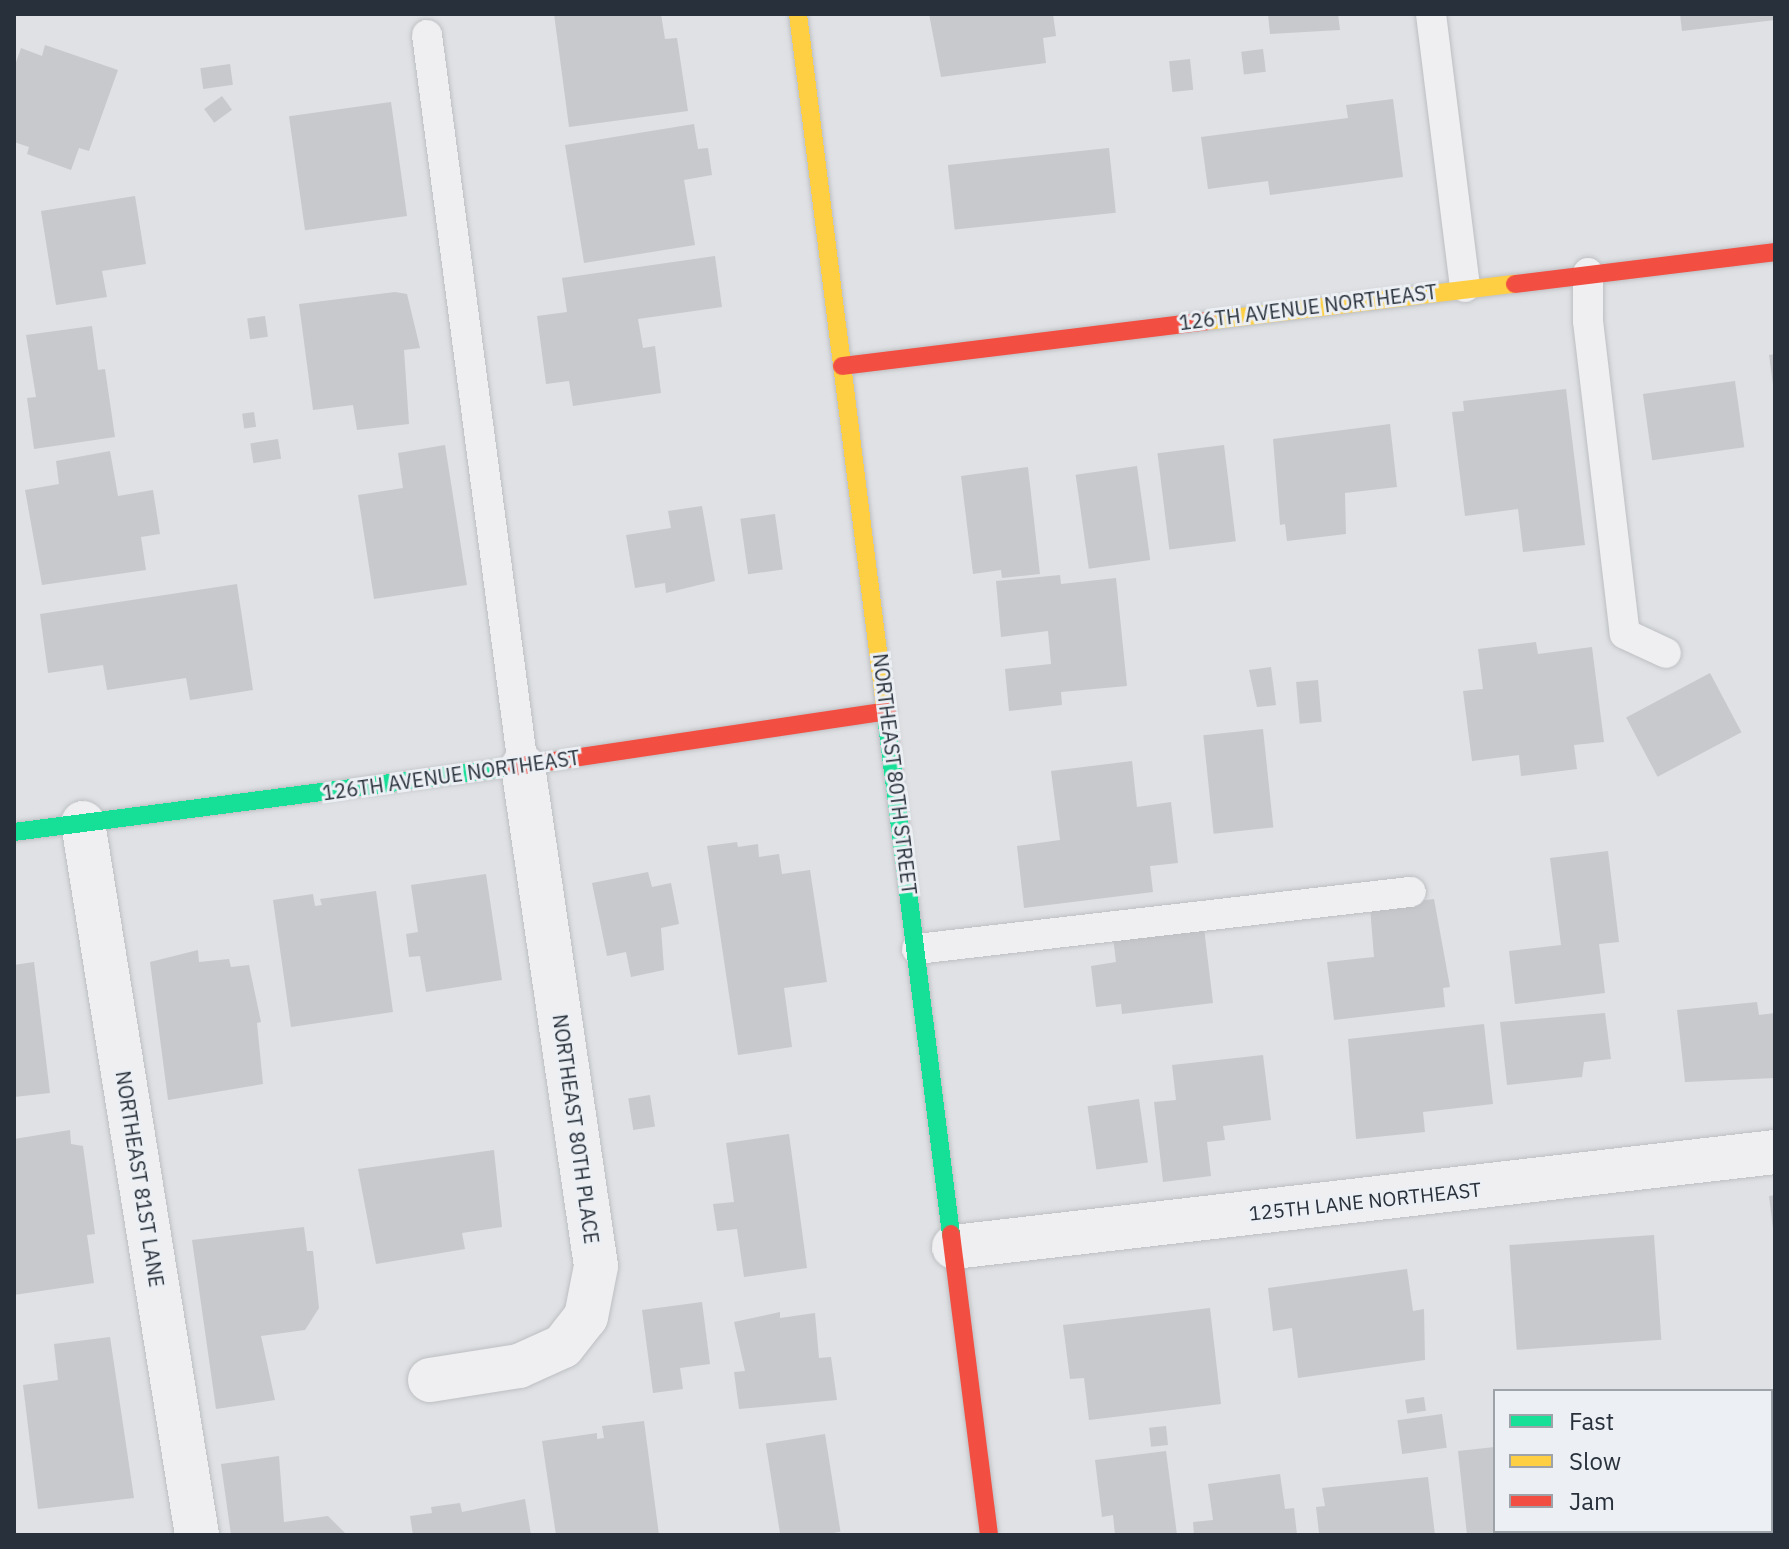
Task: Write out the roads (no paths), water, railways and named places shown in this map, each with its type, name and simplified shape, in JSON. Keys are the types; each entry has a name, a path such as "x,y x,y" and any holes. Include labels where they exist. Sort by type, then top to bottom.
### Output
{"street":[{"name":"NORTHEAST 80TH STREET","path":"798,14 989,1535"},
{"name":"126TH AVENUE NORTHEAST","path":"842,366 1465,287 1775,252"},
{"name":"126TH AVENUE NORTHEAST","path":"14,832 523,766 887,711"},
{"name":"NORTHEAST 80TH PLACE","path":"430,1380 519,1366 563,1346 586,1317 596,1266 523,766"},
{"name":"NORTHEAST 81ST LANE","path":"83,823 197,1535"},
{"name":"125TH LANE NORTHEAST","path":"954,1247 1775,1152"}],"lane":[{"path":"1431,14 1465,287"},
{"path":"427,35 523,766"},
{"path":"1588,273 1588,321 1625,634 1666,653"},
{"path":"917,949 1411,892"}]}
